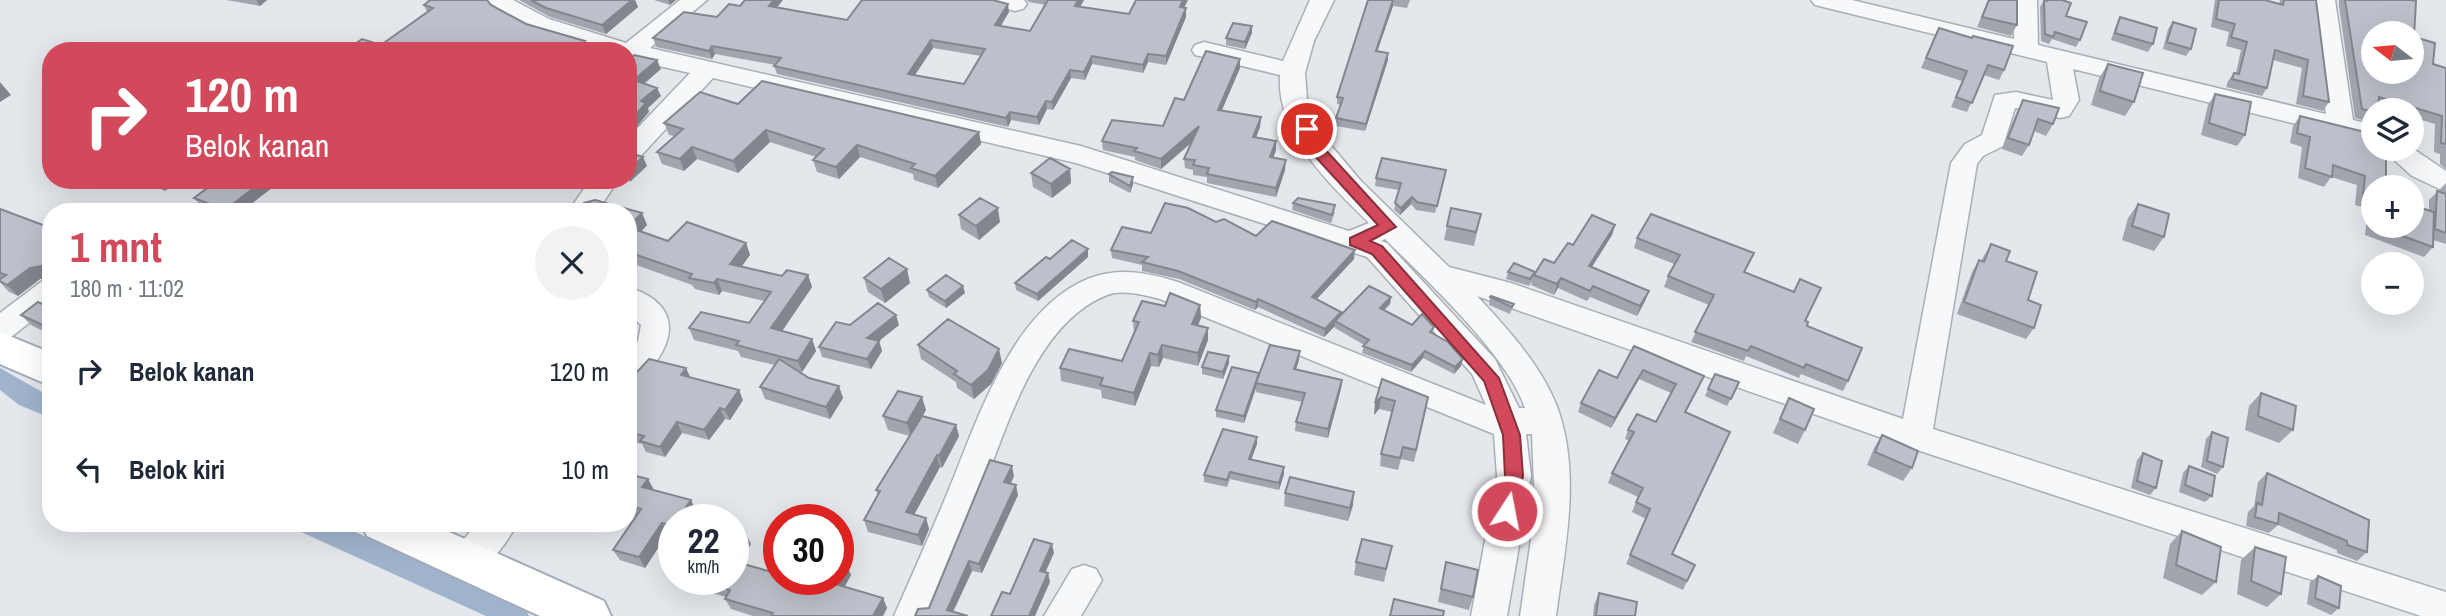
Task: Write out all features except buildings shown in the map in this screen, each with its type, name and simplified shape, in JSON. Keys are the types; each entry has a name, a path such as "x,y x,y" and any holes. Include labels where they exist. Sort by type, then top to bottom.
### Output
{"main road":[{"path":"0,347 42,367"},
{"path":"403,532 578,614"}],"street":[{"path":"498,0 506,7 556,29 599,42"},
{"path":"637,44 695,0"},
{"path":"1322,0 1291,70 1297,110 1316,149 1375,233 1377,250 1484,367 1500,395 1551,449 1554,493 1538,616"},
{"path":"1823,0 2361,130"},
{"path":"2025,0 2026,49"},
{"path":"2323,0 2340,124"},
{"path":"1204,50 1291,70"},
{"path":"637,53 1081,155 1375,233 1437,275 1476,313 1515,362 1541,405 1527,422 1514,476 1489,616"},
{"path":"1916,437 1964,163 1974,150 1994,139 2004,101 2016,100 2060,110 2065,106 2058,57"},
{"path":"637,144 706,71"},
{"path":"2411,161 2446,183"},
{"path":"1437,275 1489,287 1562,311 1916,437 2446,608"},
{"path":"912,616 970,480 983,439 1028,352 1051,323 1101,285 1125,282 1168,290 1493,421 1527,422"},
{"path":"0,329 42,297"},
{"path":"637,302 647,307 653,319 655,337 653,346 637,365"},
{"path":"467,560 492,532"},
{"path":"1062,616 1084,580"}],"waterway":[{"path":"0,377 28,398 42,404"},
{"path":"328,532 515,616"}],"route":[{"path":"1307,129 1316,149 1388,227 1356,242 1377,250 1484,367 1500,395 1509,420 1514,463 1507,511"}]}
